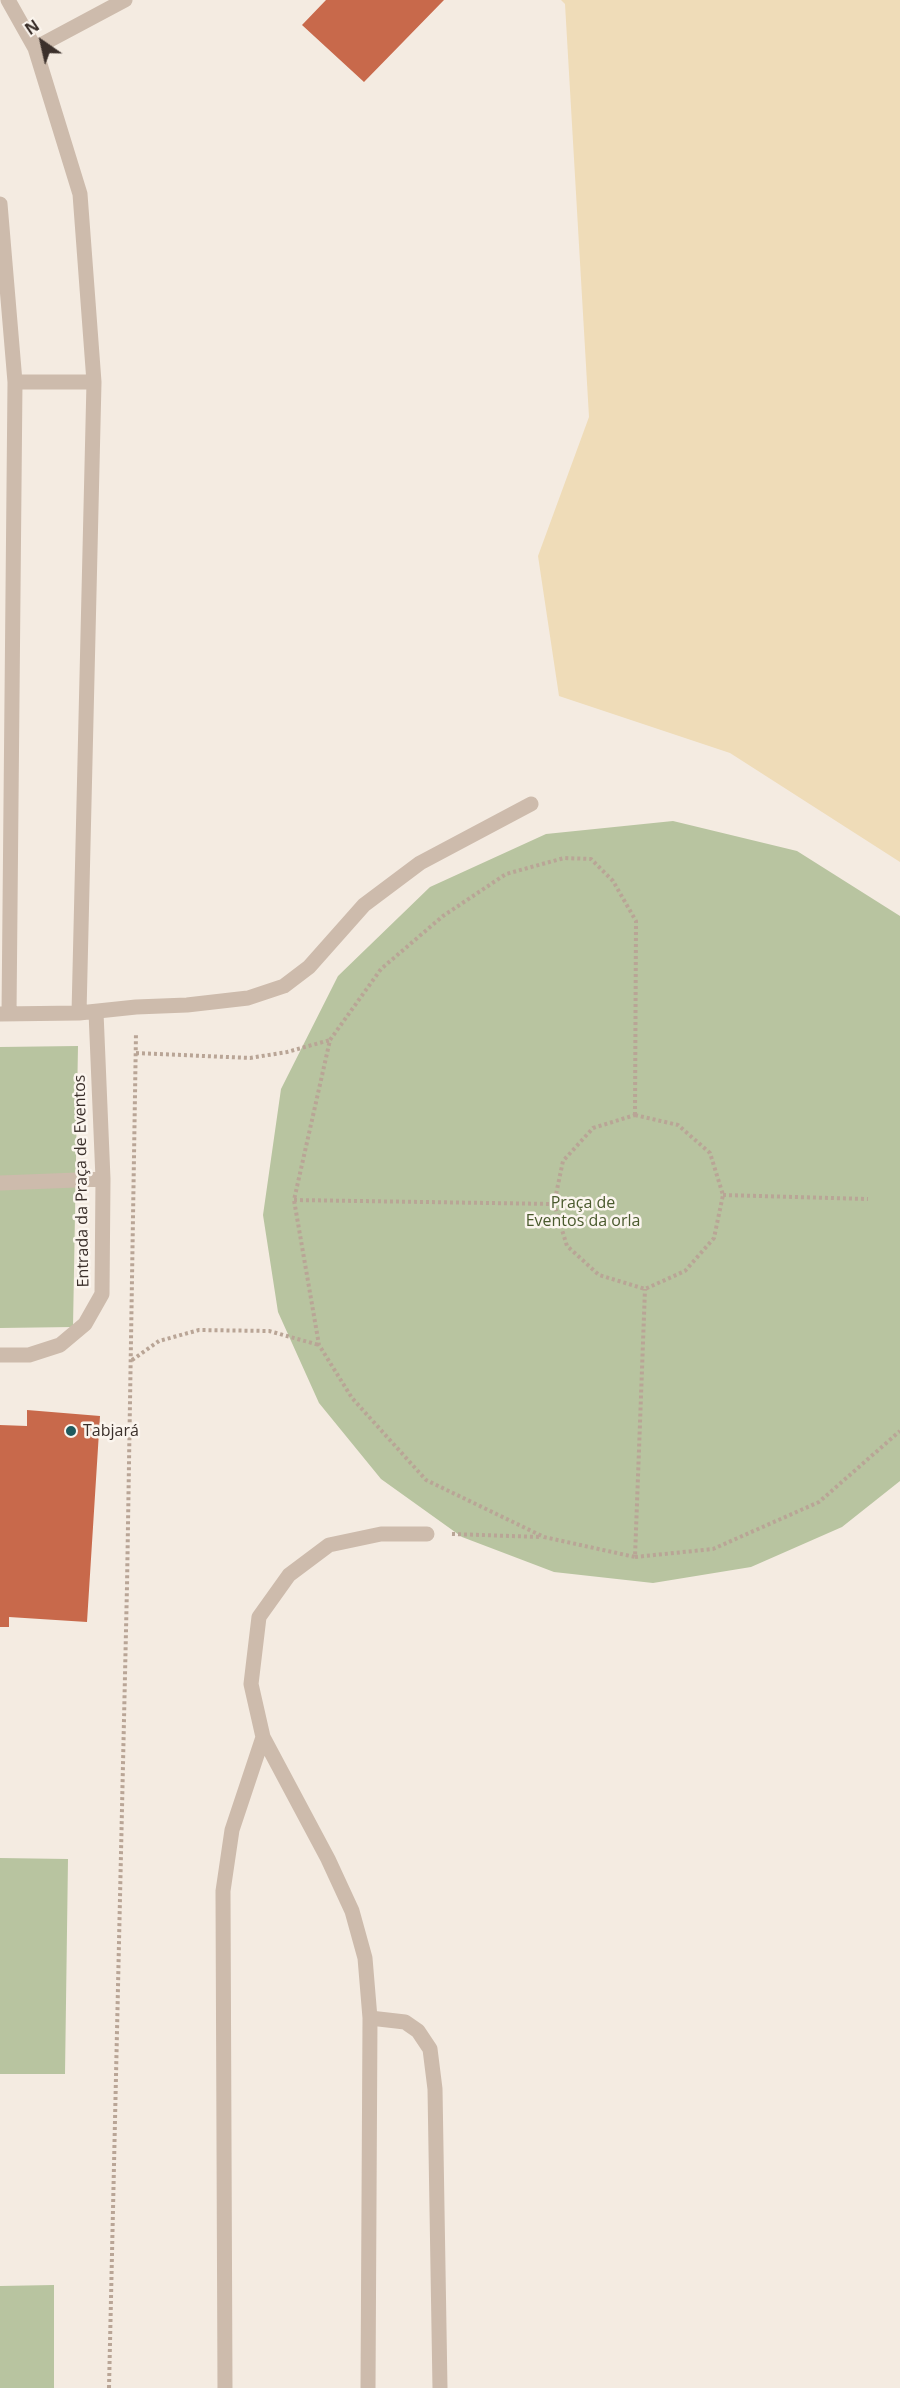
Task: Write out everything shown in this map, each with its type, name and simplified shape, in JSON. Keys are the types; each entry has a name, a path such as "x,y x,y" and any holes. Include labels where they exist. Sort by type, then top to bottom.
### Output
{"lane":[{"path":"8,0 35,48 80,194 94,382 79,1013"},
{"path":"35,48 125,0"},
{"path":"0,204 15,382 5,1014 79,1013 187,1005 248,998 284,986 309,967 364,905 420,863 531,804"},
{"path":"15,382 94,382"},
{"name":"Entrada da Praça de Eventos","path":"0,1355 29,1355 60,1345 85,1324 102,1293 103,1179 96,1012"},
{"path":"0,1183 103,1179"},
{"path":"368,2388 370,2019 365,1958 352,1911 328,1859 263,1737 251,1684 259,1617 289,1575 329,1545 381,1534 427,1534"},
{"path":"225,2388 223,1892 232,1830 263,1737"},
{"path":"370,2019 405,2022 418,2031 430,2049 435,2089 440,2388"}],"path":[{"path":"544,1537 426,1480 352,1398 319,1345 294,1200 330,1040 381,969 443,916 506,874 564,858 591,859 613,881 636,921 635,1115"},
{"path":"109,2388 132,1360 136,1007"},
{"path":"136,1053 250,1058 287,1052 330,1040"},
{"path":"635,1115 678,1125 710,1153 723,1195 714,1238 684,1271 645,1288 599,1275 567,1246 554,1204 563,1161 593,1128 635,1115"},
{"path":"723,1195 868,1199"},
{"path":"294,1200 554,1204"},
{"path":"635,1557 645,1288"},
{"path":"132,1360 159,1341 199,1330 269,1331 319,1345"},
{"path":"427,1534 544,1537 635,1557 713,1549 819,1502 900,1431"}],"green space":[{"name":"Praça de Eventos da orla","path":"673,821 797,851 900,916 900,1481 842,1527 751,1567 653,1583 554,1572 462,1537 381,1479 319,1403 278,1312 263,1215 281,1089 338,976 430,887 546,834"},
{"path":"78,1046 73,1327 0,1328 0,1047"},
{"path":"0,1858 68,1859 65,2074 0,2074"},
{"path":"54,2285 54,2388 0,2388 0,2286"}],"sand":[{"path":"561,0 900,0 900,862 730,753 559,696 538,556 589,417 565,4"}],"building":[{"path":"326,0 444,0 364,82 302,25"},
{"path":"27,1410 100,1416 87,1622 9,1617 9,1627 0,1627 0,1425 27,1426"}],"place":[{"name":"Tabjará","path":"71,1431"}]}
